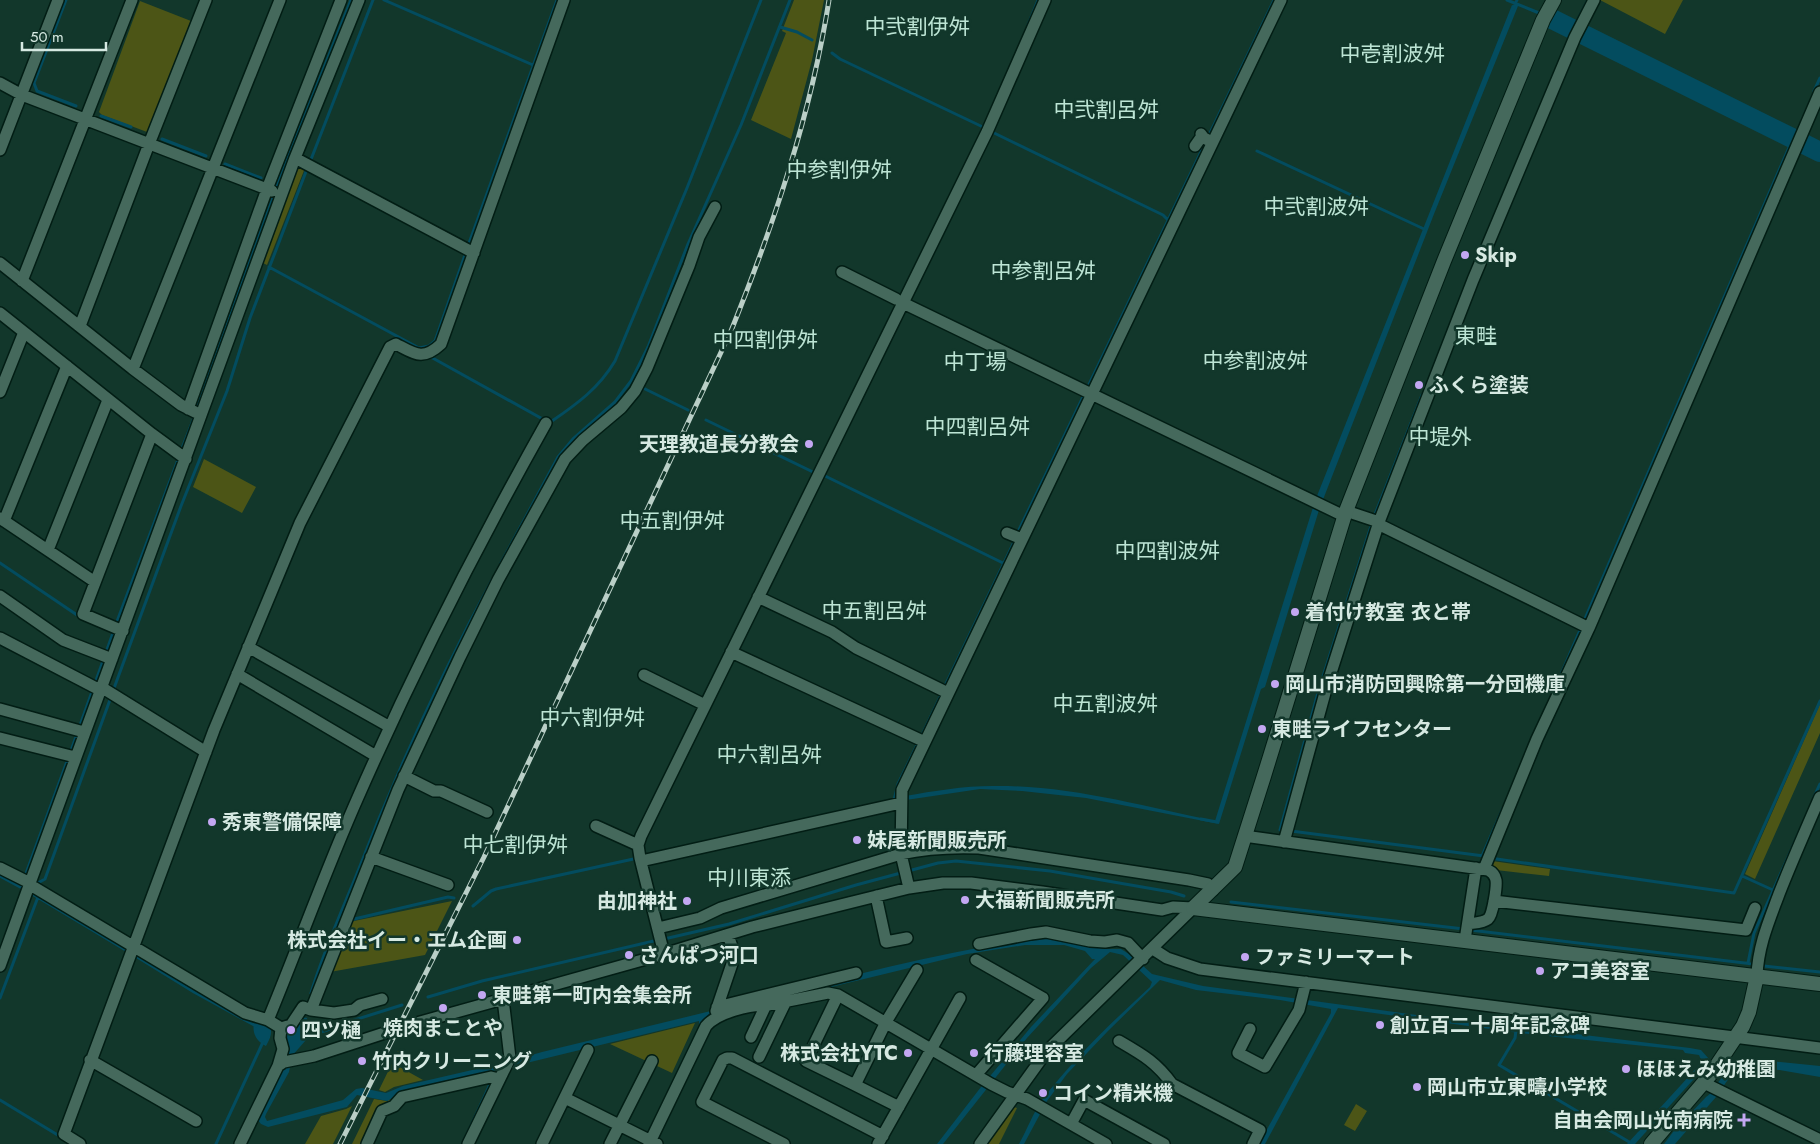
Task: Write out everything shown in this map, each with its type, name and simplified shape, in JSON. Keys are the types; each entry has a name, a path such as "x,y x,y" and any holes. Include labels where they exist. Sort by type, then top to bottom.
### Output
{"street":[{"path":"0,150 58,0"},
{"path":"22,281 132,0"},
{"path":"80,326 206,0"},
{"path":"133,369 280,0"},
{"path":"195,412 341,0"},
{"path":"80,1144 64,1134 90,1060 206,752 300,523 390,347 396,344 416,355 432,352 441,344 469,250 564,0"},
{"path":"664,954 638,851 641,836 703,703 731,652 820,472 899,301 988,129 1045,0"},
{"path":"909,888 901,854 901,800 902,790 921,740 1015,536 1131,303 1206,138 1219,119 1280,0"},
{"path":"980,1144 1047,1051 1235,867 1345,514 1444,261 1554,0"},
{"path":"1284,842 1328,682 1376,522 1474,280 1578,31 1594,0"},
{"path":"0,966 26,884 80,731 103,690 108,657 182,456 195,412 274,192 295,158 355,1"},
{"path":"0,82 22,95 274,192"},
{"path":"1467,931 1484,863 1585,626 1820,92"},
{"path":"1196,146 1206,138"},
{"path":"295,158 469,250"},
{"path":"311,1010 404,776 498,580 565,459 582,440 621,408 635,391 647,368 689,266 698,237 715,207"},
{"path":"0,263 133,369 195,412"},
{"path":"842,272 1318,504 1345,514 1376,522 1585,626"},
{"path":"0,313 108,400 182,456"},
{"path":"0,392 24,332"},
{"path":"67,366 2,519 95,582"},
{"path":"48,550 108,400"},
{"path":"268,1020 326,871 376,756 440,622 546,423"},
{"path":"118,629 83,614 152,434"},
{"path":"0,596 62,640 108,657"},
{"path":"758,598 832,632 856,648 944,691"},
{"path":"0,638 103,690 206,752"},
{"path":"248,647 390,727"},
{"path":"731,652 921,740"},
{"path":"237,674 376,756"},
{"path":"644,675 703,703"},
{"path":"0,710 80,731"},
{"path":"0,738 71,756"},
{"path":"404,776 434,792 441,791 487,812"},
{"path":"1651,1144 1712,1087 1734,1036 1745,1022 1757,976 1758,958 1764,933 1820,796"},
{"path":"596,826 638,851 901,800"},
{"path":"1244,836 1484,863 1496,880 1494,901 1490,917 1467,931"},
{"path":"660,936 721,908 901,854 948,847 979,848 1189,880 1208,884 1213,890"},
{"path":"371,857 448,885"},
{"path":"0,868 132,951 245,1013 268,1020 280,1032 285,1063 240,1144"},
{"path":"285,1063 398,1028 664,954 752,927 909,888 943,883 971,883 1042,892 1162,910 1171,914 1174,926"},
{"path":"876,896 886,942 907,938"},
{"path":"1494,901 1746,930 1756,908"},
{"path":"1162,910 1173,907 1193,908 1467,931 1820,984"},
{"path":"979,944 1046,932 1105,942 1118,940 1128,943 1142,959"},
{"path":"565,1098 650,1141 706,1026 716,1011 735,955 728,935"},
{"path":"1153,949 1167,958 1200,968 1820,1048"},
{"path":"976,960 1043,998 984,1080"},
{"path":"855,1085 886,1022 917,970"},
{"path":"716,1011 786,1001 856,973"},
{"path":"1250,1029 1238,1052 1265,1067 1282,1041 1301,1001 1306,982"},
{"path":"716,1011 823,987 932,1048 984,1080 1041,1107 1106,1144"},
{"path":"838,995 806,1061 899,1107"},
{"path":"784,1144 702,1102 723,1060 732,1058 881,1140 960,998"},
{"path":"280,1032 291,1025 303,1007 334,1013 354,1010 360,1005 382,999"},
{"path":"468,1144 500,1073 510,1058 503,999"},
{"path":"759,1057 786,1001"},
{"path":"751,1037 766,1005"},
{"path":"1119,1041 1150,1059 1163,1071 1172,1084 1260,1130 1253,1144"},
{"path":"542,1144 588,1050"},
{"path":"90,1060 196,1121"},
{"path":"610,1144 652,1061"},
{"path":"367,1144 382,1111 394,1106 402,1097 500,1073"},
{"path":"1712,1087 1820,1140"},
{"path":"1070,1124 1084,1100 1164,1144"}],"green space":[{"path":"794,0 824,0 812,60 791,139 751,120 786,33 782,31"},
{"path":"1600,0 1683,0 1665,34"},
{"path":"140,1 191,21 147,132 102,115 99,112"},
{"path":"299,165 305,168 267,265 263,263"},
{"path":"204,459 256,487 242,513 193,487"},
{"path":"1820,704 1820,733 1755,879 1745,874"},
{"path":"1492,861 1550,869 1549,876 1496,870 1491,865"},
{"path":"452,901 425,955 330,972 349,922"},
{"path":"695,1023 672,1073 610,1044"},
{"path":"398,1051 402,1053 396,1065 423,1080 394,1087 385,1092 379,1090"},
{"path":"400,1095 394,1101 379,1108 361,1144 352,1144 374,1099 387,1101"},
{"path":"1356,1104 1367,1111 1355,1131 1344,1125"},
{"path":"352,1106 333,1144 305,1144 321,1116"},
{"path":"1009,1107 1017,1108 999,1144 985,1144"}],"water":[{"path":"1512,5 1518,6 1434,214 1319,510 1265,687 1261,689 1219,824 1086,798 1022,791 980,789 906,800 905,796 949,789 982,786 1021,787 1077,793 1215,821 1315,501"},
{"path":"1049,937 1104,949 1121,949 1152,974 1203,986 1505,1027 1690,1048 1701,1050 1709,1059 1703,1069 1635,1144 1627,1144 1702,1062 1699,1055 1685,1053 1683,1050 1519,1033 1338,1008 1265,1144 1259,1144 1331,1013 1331,1009 1280,1000 1196,990 1160,980 1067,1074 1047,1101 1024,1144 1019,1144 1039,1105 1054,1085 1094,1041 1150,987 1152,982 1123,955 1110,952 1091,968 1027,1038 943,1144 937,1144 1031,1027 1095,959 1092,959 1085,951 1064,945 1025,945 967,954 711,1016 646,1144 642,1144 699,1028 699,1021 502,1069 465,1144 461,1144 493,1074 403,1093 387,1101 357,1095 347,1107 268,1127 261,1124 257,1119 287,1048 286,1033 292,1033 302,1017 307,1018 309,1028 320,1029 332,1026 333,1030 306,1040 292,1056 289,1072 266,1114 267,1121 343,1100 356,1089 362,1088 386,1093 403,1086 903,964 976,948"},
{"path":"254,1023 270,1026 271,1034 266,1046 256,1036"},
{"path":"1740,1058 1820,1066 1820,1077 1738,1065 1716,1097 1675,1144 1664,1144 1673,1132 1710,1094 1728,1070"}],"waterway":[{"path":"66,0 34,83 37,91 76,106"},
{"path":"197,409 280,178 351,0"},
{"path":"310,162 373,0"},
{"path":"384,0 533,65"},
{"path":"468,246 557,0"},
{"path":"429,356 548,422 570,408 595,387 615,361 687,188 761,0"},
{"path":"501,563 558,457 573,439 615,402 631,381 648,347 688,244 741,125 790,0"},
{"path":"1028,25 1038,0"},
{"path":"1017,534 1274,0"},
{"path":"1507,0 1539,13"},
{"path":"1513,9 1517,0"},
{"path":"1570,35 1588,0"},
{"path":"1552,19 1796,140"},
{"path":"780,27 797,32 812,40"},
{"path":"832,53 840,59 985,128"},
{"path":"1814,91 1820,78"},
{"path":"101,116 131,127"},
{"path":"990,131 1163,215 1168,220"},
{"path":"1558,681 1793,138"},
{"path":"162,139 206,156"},
{"path":"1804,144 1820,152"},
{"path":"1257,151 1424,229"},
{"path":"225,164 261,178"},
{"path":"113,691 181,506 227,391 250,318 307,169"},
{"path":"269,267 419,348 429,346 435,341 466,252"},
{"path":"641,387 688,410"},
{"path":"1374,517 1422,395"},
{"path":"181,451 195,415"},
{"path":"706,420 815,473"},
{"path":"116,624 179,457"},
{"path":"821,474 1003,563"},
{"path":"1283,830 1280,830 1319,689 1372,523"},
{"path":"944,688 1015,540"},
{"path":"0,563 80,617"},
{"path":"311,993 332,934 403,763 437,689 492,580"},
{"path":"79,728 114,630"},
{"path":"921,737 942,693"},
{"path":"36,884 45,879 111,697"},
{"path":"1490,858 1734,893 1820,701"},
{"path":"21,887 77,734"},
{"path":"894,800 898,784 918,743"},
{"path":"1814,797 1820,784"},
{"path":"1482,856 1503,808"},
{"path":"1201,819 1217,822"},
{"path":"1748,963 1754,933 1801,828"},
{"path":"1291,831 1484,856"},
{"path":"473,906 496,889 638,858"},
{"path":"664,939 729,924 856,885 938,863 956,861 1050,871 1171,892 1184,896"},
{"path":"0,876 22,888"},
{"path":"1742,876 1773,890"},
{"path":"29,892 129,952"},
{"path":"0,998 38,897"},
{"path":"350,920 448,897 454,898"},
{"path":"1231,902 1464,929"},
{"path":"1470,930 1753,964"},
{"path":"428,997 482,981 658,940"},
{"path":"134,955 194,992 256,1026"},
{"path":"1764,966 1820,972"},
{"path":"329,1028 402,1005"},
{"path":"1516,1030 1515,1038 1499,1065 1631,1143"},
{"path":"216,1144 263,1042"},
{"path":"0,1100 61,1137"}],"railway":[{"path":"340,1144 484,857 731,331 762,250 789,168 812,85 829,0"}],"place":[{"name":"Skip","path":"1465,255"},
{"name":"ふくら塗装","path":"1419,385"},
{"name":"天理教道長分教会","path":"809,444"},
{"name":"着付け教室 衣と帯","path":"1295,612"},
{"name":"岡山市消防団興除第一分団機庫","path":"1275,684"},
{"name":"東畦ライフセンター","path":"1262,729"},
{"name":"秀東警備保障","path":"212,822"},
{"name":"妹尾新聞販売所","path":"857,840"},
{"name":"大福新聞販売所","path":"965,900"},
{"name":"由加神社","path":"687,901"},
{"name":"株式会社イー・エム企画","path":"517,940"},
{"name":"さんぱつ河口","path":"629,955"},
{"name":"ファミリーマート","path":"1245,957"},
{"name":"アコ美容室","path":"1540,971"},
{"name":"東畦第一町内会集会所","path":"482,995"},
{"name":"焼肉まことや","path":"443,1008"},
{"name":"創立百二十周年記念碑","path":"1380,1025"},
{"name":"四ツ樋","path":"291,1030"},
{"name":"株式会社YTC","path":"908,1053"},
{"name":"行藤理容室","path":"974,1053"},
{"name":"竹内クリーニング","path":"362,1061"},
{"name":"ほほえみ幼稚園","path":"1626,1069"},
{"name":"岡山市立東疇小学校","path":"1417,1087"},
{"name":"コイン精米機","path":"1043,1093"},
{"name":"自由会岡山光南病院","path":"1744,1120"}],"district":[{"name":"中弐割伊舛","path":"917,27"},
{"name":"中壱割波舛","path":"1392,54"},
{"name":"中弐割呂舛","path":"1106,110"},
{"name":"中参割伊舛","path":"839,170"},
{"name":"中弐割波舛","path":"1316,207"},
{"name":"中参割呂舛","path":"1043,271"},
{"name":"東畦","path":"1476,336"},
{"name":"中四割伊舛","path":"765,340"},
{"name":"中参割波舛","path":"1255,361"},
{"name":"中丁場","path":"975,362"},
{"name":"中四割呂舛","path":"977,427"},
{"name":"中堤外","path":"1440,437"},
{"name":"中五割伊舛","path":"672,521"},
{"name":"中四割波舛","path":"1167,551"},
{"name":"中五割呂舛","path":"874,611"},
{"name":"中五割波舛","path":"1105,704"},
{"name":"中六割伊舛","path":"592,718"},
{"name":"中六割呂舛","path":"769,755"},
{"name":"中七割伊舛","path":"515,845"},
{"name":"中川東添","path":"749,878"}]}
